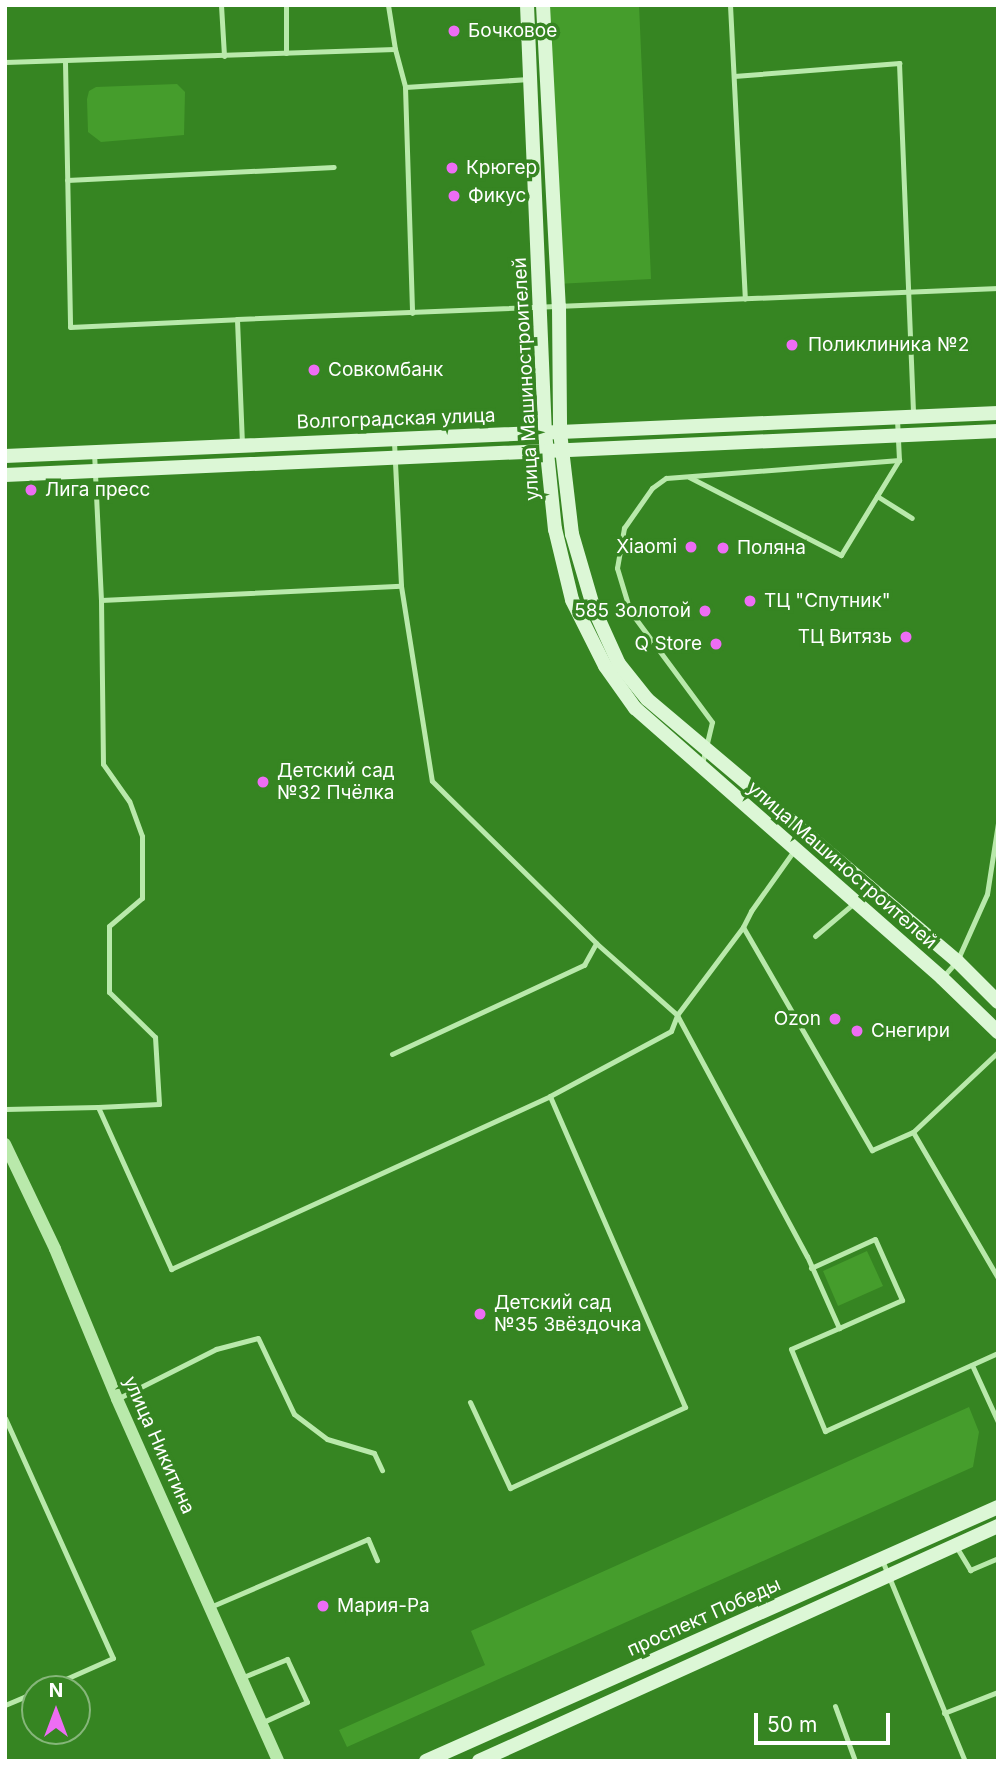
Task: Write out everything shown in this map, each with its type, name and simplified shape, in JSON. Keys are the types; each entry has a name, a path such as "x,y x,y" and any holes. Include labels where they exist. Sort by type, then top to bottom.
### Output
{"main road":[{"name":"улица Машиностроителей","path":"527,5 540,307 552,432 547,452 555,529 572,600 605,666 635,708 942,978 998,1032"},
{"path":"543,5 559,306 552,432 562,451 572,534 594,609 620,664 647,699 957,961 998,1002"},
{"name":"Волгоградская улица","path":"5,456 998,412"},
{"path":"5,475 998,431"},
{"name":"проспект Победы","path":"426,1761 998,1507"},
{"path":"479,1761 998,1526"}],"street":[{"name":"улица Никитина","path":"5,1144 55,1249 117,1399 278,1761"}],"lane":[{"path":"221,5 224,55"},
{"path":"286,5 286,53"},
{"path":"388,5 405,87 412,313"},
{"path":"730,5 745,299"},
{"path":"5,62 65,62 395,48"},
{"path":"65,62 70,327 998,288"},
{"path":"734,76 899,63 913,416"},
{"path":"405,87 531,79"},
{"path":"67,180 334,167"},
{"path":"237,319 242,444"},
{"path":"687,476 841,555 899,460 897,416"},
{"path":"393,438 401,586 432,781 596,943 677,1015 811,1268 839,1328"},
{"path":"5,1109 159,1104 155,1037 109,992 109,926 142,898 142,836 129,801 103,764 101,600 94,452"},
{"path":"701,767 712,722 630,611 617,568 624,528 652,488 666,478 899,460"},
{"path":"877,496 912,518"},
{"path":"101,600 401,586"},
{"path":"942,978 957,961 987,894 998,823"},
{"path":"98,1107 171,1269 550,1096 671,1031 677,1015 743,927 751,911 794,850"},
{"path":"815,936 854,903"},
{"path":"743,927 872,1150 913,1132 998,1052"},
{"path":"393,1054 584,965 596,943"},
{"path":"470,1402 510,1488 684,1406 550,1096"},
{"path":"913,1132 998,1278"},
{"path":"811,1268 875,1239 902,1300 790,1349 825,1431 998,1353"},
{"path":"117,1399 216,1349 258,1338 294,1413 327,1439 374,1453 382,1470"},
{"path":"972,1365 998,1422"},
{"path":"5,1418 113,1658 75,1675"},
{"path":"210,1607 368,1539 377,1560"},
{"path":"955,1545 970,1570 998,1558"},
{"path":"881,1559 965,1761"},
{"path":"241,1678 287,1659 307,1702 261,1723"},
{"path":"944,1713 998,1692"},
{"path":"835,1706 855,1761"}],"green space":[{"path":"544,5 639,5 651,279 557,284"},
{"path":"177,84 185,92 184,135 101,142 88,132 87,99 89,91 96,87"},
{"path":"867,1251 883,1286 838,1306 823,1271"},
{"path":"969,1407 979,1432 973,1467 347,1747 339,1730 485,1665 471,1631"}],"place":[{"name":"Бочковое","path":"454,31"},
{"name":"Крюгер","path":"452,168"},
{"name":"Фикус","path":"454,196"},
{"name":"Поликлиника №2","path":"792,345"},
{"name":"Совкомбанк","path":"314,370"},
{"name":"Лига пресс","path":"31,490"},
{"name":"Xiaomi","path":"691,547"},
{"name":"Поляна","path":"723,548"},
{"name":"ТЦ \"Спутник\"","path":"750,601"},
{"name":"585 Золотой","path":"705,611"},
{"name":"ТЦ Витязь","path":"906,637"},
{"name":"Q Store","path":"716,644"},
{"name":"Детский сад №32 Пчёлка","path":"263,782"},
{"name":"Ozon","path":"835,1019"},
{"name":"Снегири","path":"857,1031"},
{"name":"Детский сад №35 Звёздочка","path":"480,1314"},
{"name":"Мария-Ра","path":"323,1606"}]}
